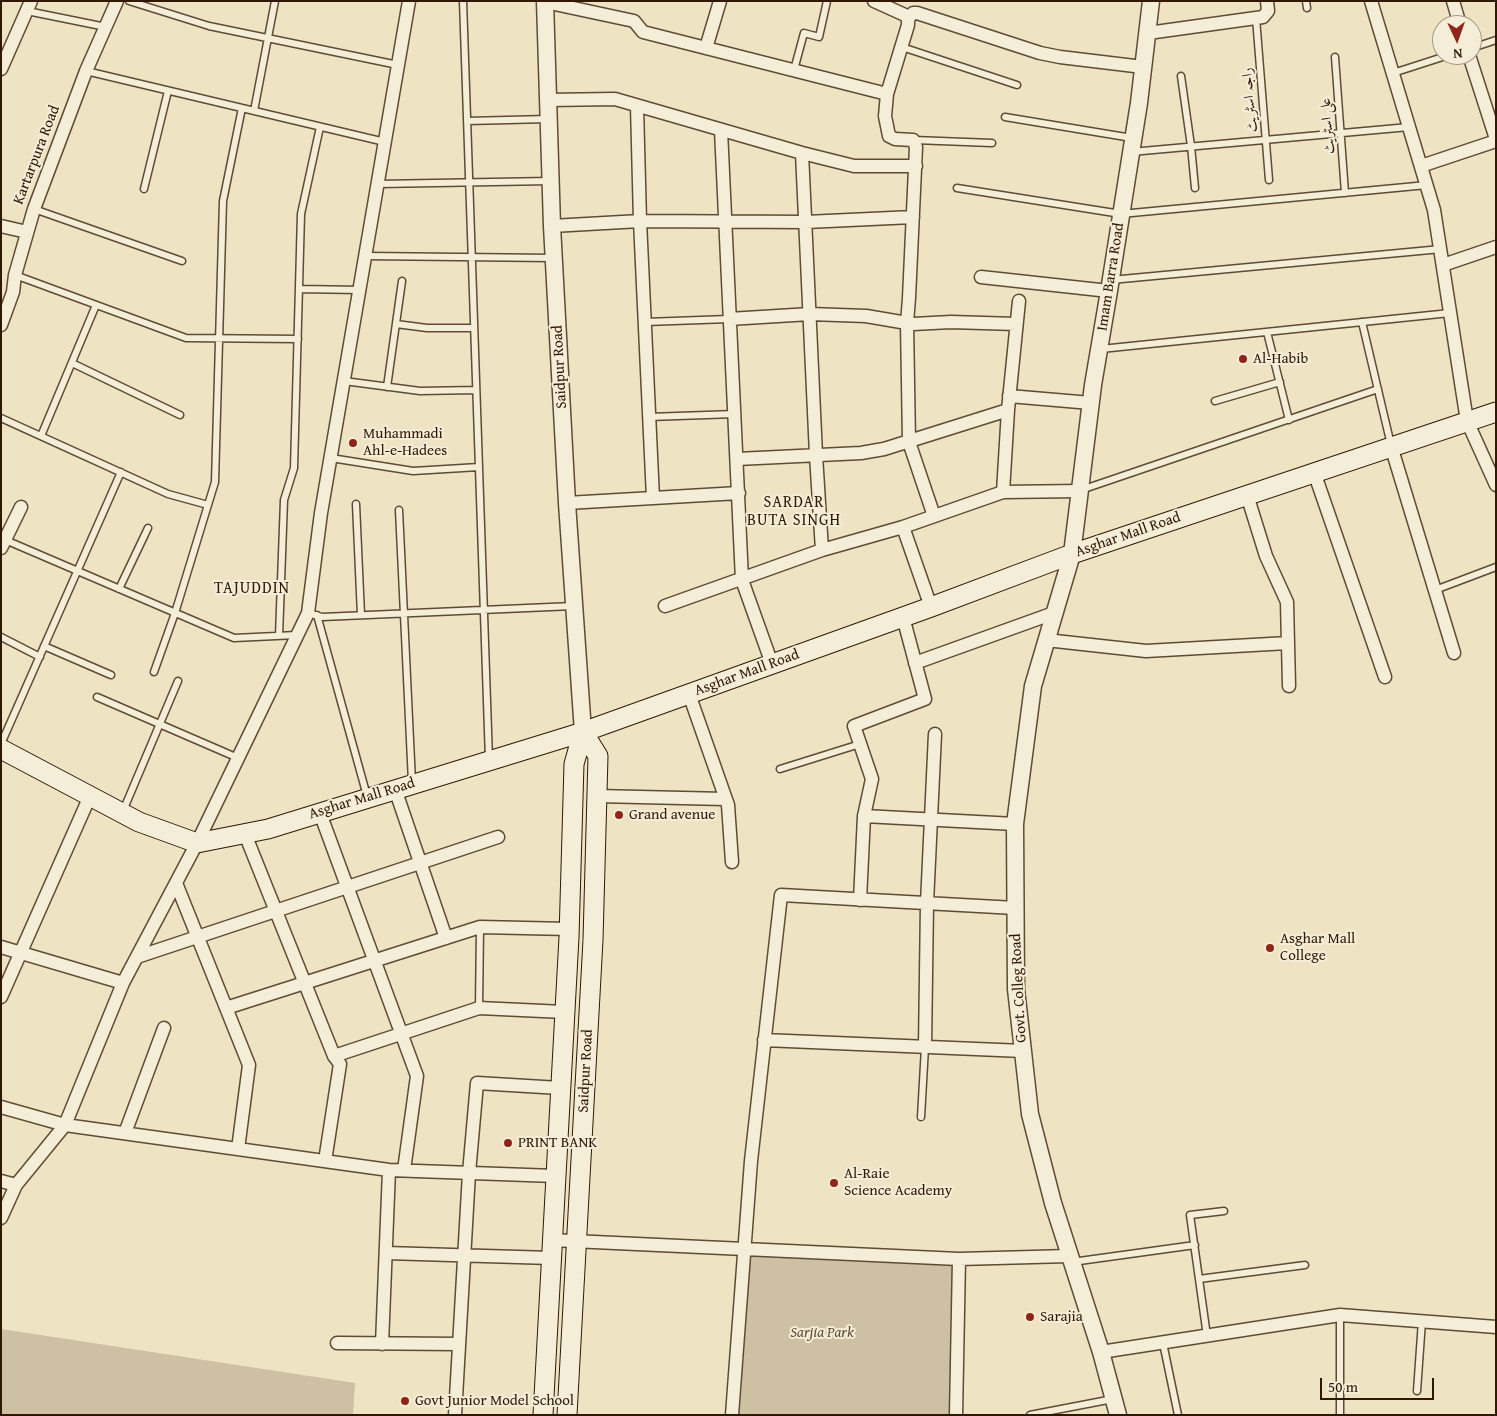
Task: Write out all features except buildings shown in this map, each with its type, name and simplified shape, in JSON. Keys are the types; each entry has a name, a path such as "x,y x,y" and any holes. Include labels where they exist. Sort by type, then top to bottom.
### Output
{"main road":[{"name":"Asghar Mall Road","path":"197,843 268,829 582,732 932,607 1072,554 1496,412"},
{"name":"Saidpur Road","path":"567,1415 594,940 598,756 582,732"},
{"name":"Saidpur Road","path":"543,1415 569,929 574,764 582,732"},
{"path":"1,749 139,822 197,843"}],"street":[{"name":"Kartarpura Road","path":"1,325 7,290 15,275 34,209 86,71 117,1"},
{"path":"1,1218 16,1185 64,1125 123,983 197,843 297,635 312,614 321,513 409,1"},
{"path":"706,48 720,1"},
{"path":"874,1 905,15 908,19"},
{"name":"Imam Barra Road","path":"1072,554 1090,402 1132,145 1151,1"},
{"path":"1148,33 1256,18 1266,15 1268,11 1267,1"},
{"path":"1371,1 1434,210 1466,421 1496,486"},
{"path":"1453,1 1457,15"},
{"path":"544,2 634,21 643,32 886,94"},
{"name":"Saidpur Road","path":"544,2 552,226 582,732"},
{"path":"1,69 29,6"},
{"path":"934,516 910,442 907,323 916,147 912,140 895,139 889,136 885,116 886,94 902,47 908,19 913,13 917,13 1040,53 1143,67"},
{"path":"1421,166 1496,140 1472,65"},
{"path":"548,100 615,100 854,166 916,166"},
{"path":"636,106 654,498"},
{"path":"721,130 742,580 772,664"},
{"path":"802,153 822,550"},
{"path":"552,226 640,221 806,222 913,217"},
{"path":"1,226 27,232"},
{"path":"1443,265 1496,247"},
{"path":"981,277 1110,286"},
{"path":"1003,492 1009,396 1019,300"},
{"path":"729,318 810,314 866,316 907,323 1016,324"},
{"path":"1009,396 1090,402"},
{"path":"737,459 861,453 910,442 1008,410"},
{"path":"1391,446 1454,653"},
{"path":"1314,472 1385,677"},
{"path":"665,606 822,550 903,527 1003,492 1080,491"},
{"path":"567,503 739,492"},
{"path":"1247,495 1266,556 1287,602 1289,686"},
{"path":"3,542 21,506"},
{"path":"903,527 932,607"},
{"name":"Govt. Colleg Road","path":"1072,554 1033,686 1015,824 1016,989 1030,1114 1053,1203 1102,1352 1116,1407"},
{"path":"915,663 1054,613"},
{"path":"860,900 864,816 872,779 854,726 925,699 903,617"},
{"path":"1046,640 1146,651 1288,643"},
{"path":"689,694 728,805 732,862"},
{"path":"925,1047 927,903 935,734"},
{"path":"404,786 420,863 446,938"},
{"path":"1,997 90,796"},
{"path":"597,796 725,799"},
{"path":"320,812 417,1076 404,1170"},
{"path":"864,816 1015,824"},
{"path":"244,834 334,1056 340,1064 325,1161"},
{"path":"137,957 498,838"},
{"path":"176,883 249,1065 238,1149"},
{"path":"732,1415 751,1161 781,895 1015,908"},
{"path":"226,1008 480,927 569,929"},
{"path":"1,947 123,983"},
{"path":"334,1056 479,1008 564,1012"},
{"path":"125,1133 164,1028"},
{"path":"764,1040 1023,1051"},
{"path":"455,1415 469,1173 478,1083 560,1088"},
{"path":"1,1108 64,1125 390,1170 555,1176"},
{"path":"382,1344 390,1170"},
{"path":"1,1181 16,1185"},
{"path":"386,1253 464,1256 551,1249 576,1240 959,1259 1070,1259"},
{"path":"956,1415 959,1259"},
{"path":"1102,1352 1340,1315 1496,1328"},
{"path":"337,1343 459,1344"}],"lane":[{"path":"129,1 209,26 398,65"},
{"path":"254,111 275,1"},
{"path":"463,1 489,760"},
{"path":"794,70 804,33 819,37 827,1"},
{"path":"29,6 106,27"},
{"name":"راجہ اسٹریٹ","path":"1256,18 1269,180"},
{"path":"1482,45 1496,40"},
{"path":"902,47 1017,85"},
{"name":"علی اسٹریٹ","path":"1335,57 1345,193"},
{"path":"1393,73 1432,60"},
{"path":"86,71 385,142"},
{"path":"1181,76 1192,146 1194,188"},
{"path":"144,189 168,91"},
{"path":"154,672 175,613 215,482 223,201 242,108"},
{"path":"1005,117 1132,145 1192,146 1409,127"},
{"path":"467,121 549,119"},
{"path":"279,636 284,500 294,468 301,214 320,127"},
{"path":"912,140 992,143"},
{"path":"378,184 551,181"},
{"path":"957,188 1121,214 1426,185"},
{"path":"34,209 182,261"},
{"path":"1110,286 1440,249"},
{"path":"366,256 554,258"},
{"path":"15,275 186,338 298,339"},
{"path":"387,387 402,281"},
{"path":"299,289 360,290"},
{"path":"41,436 96,305"},
{"path":"1099,349 1450,313"},
{"path":"645,322 729,318"},
{"path":"1362,322 1391,446"},
{"path":"396,324 427,328 474,328"},
{"path":"1267,332 1289,420"},
{"path":"72,363 180,415"},
{"path":"344,381 420,391 476,390"},
{"path":"1216,401 1280,382"},
{"path":"1080,491 1378,389"},
{"path":"650,417 735,414"},
{"path":"1,418 168,494 208,505"},
{"path":"330,458 413,471 479,467"},
{"path":"1,744 121,472"},
{"path":"356,504 362,615"},
{"path":"400,510 404,613 404,786"},
{"path":"119,589 148,528"},
{"path":"3,542 77,571 234,638 297,635"},
{"path":"1435,590 1496,567"},
{"path":"312,614 322,617 574,606"},
{"path":"312,614 367,797"},
{"path":"1,637 40,656"},
{"path":"44,646 111,675"},
{"path":"122,813 178,681"},
{"path":"97,697 238,758"},
{"path":"780,769 860,744"},
{"path":"479,1008 480,927"},
{"path":"921,1117 925,1047"},
{"path":"1207,1336 1190,1215 1224,1211"},
{"path":"1070,1259 1194,1245"},
{"path":"1199,1279 1305,1265"},
{"path":"1340,1315 1340,1415"},
{"path":"1417,1391 1422,1321"},
{"path":"1163,1343 1178,1415"},
{"path":"1030,1415 1116,1407"}],"green space":[{"name":"Sarjia Park","path":"744,1248 959,1259 956,1415 732,1415"},
{"path":"1,1329 355,1383 353,1415 1,1415"}],"place":[{"name":"Al-Habib","path":"1243,359"},
{"name":"Muhammadi Ahl-e-Hadees","path":"353,443"},
{"name":"Grand avenue","path":"619,815"},
{"name":"Asghar Mall College","path":"1270,948"},
{"name":"PRINT BANK","path":"508,1143"},
{"name":"Al-Raie Science Academy","path":"834,1183"},
{"name":"Sarajia","path":"1030,1317"},
{"name":"Govt Junior Model School","path":"405,1401"}],"district":[{"name":"SARDAR BUTA SINGH","path":"794,512"},
{"name":"TAJUDDIN","path":"252,589"}]}
